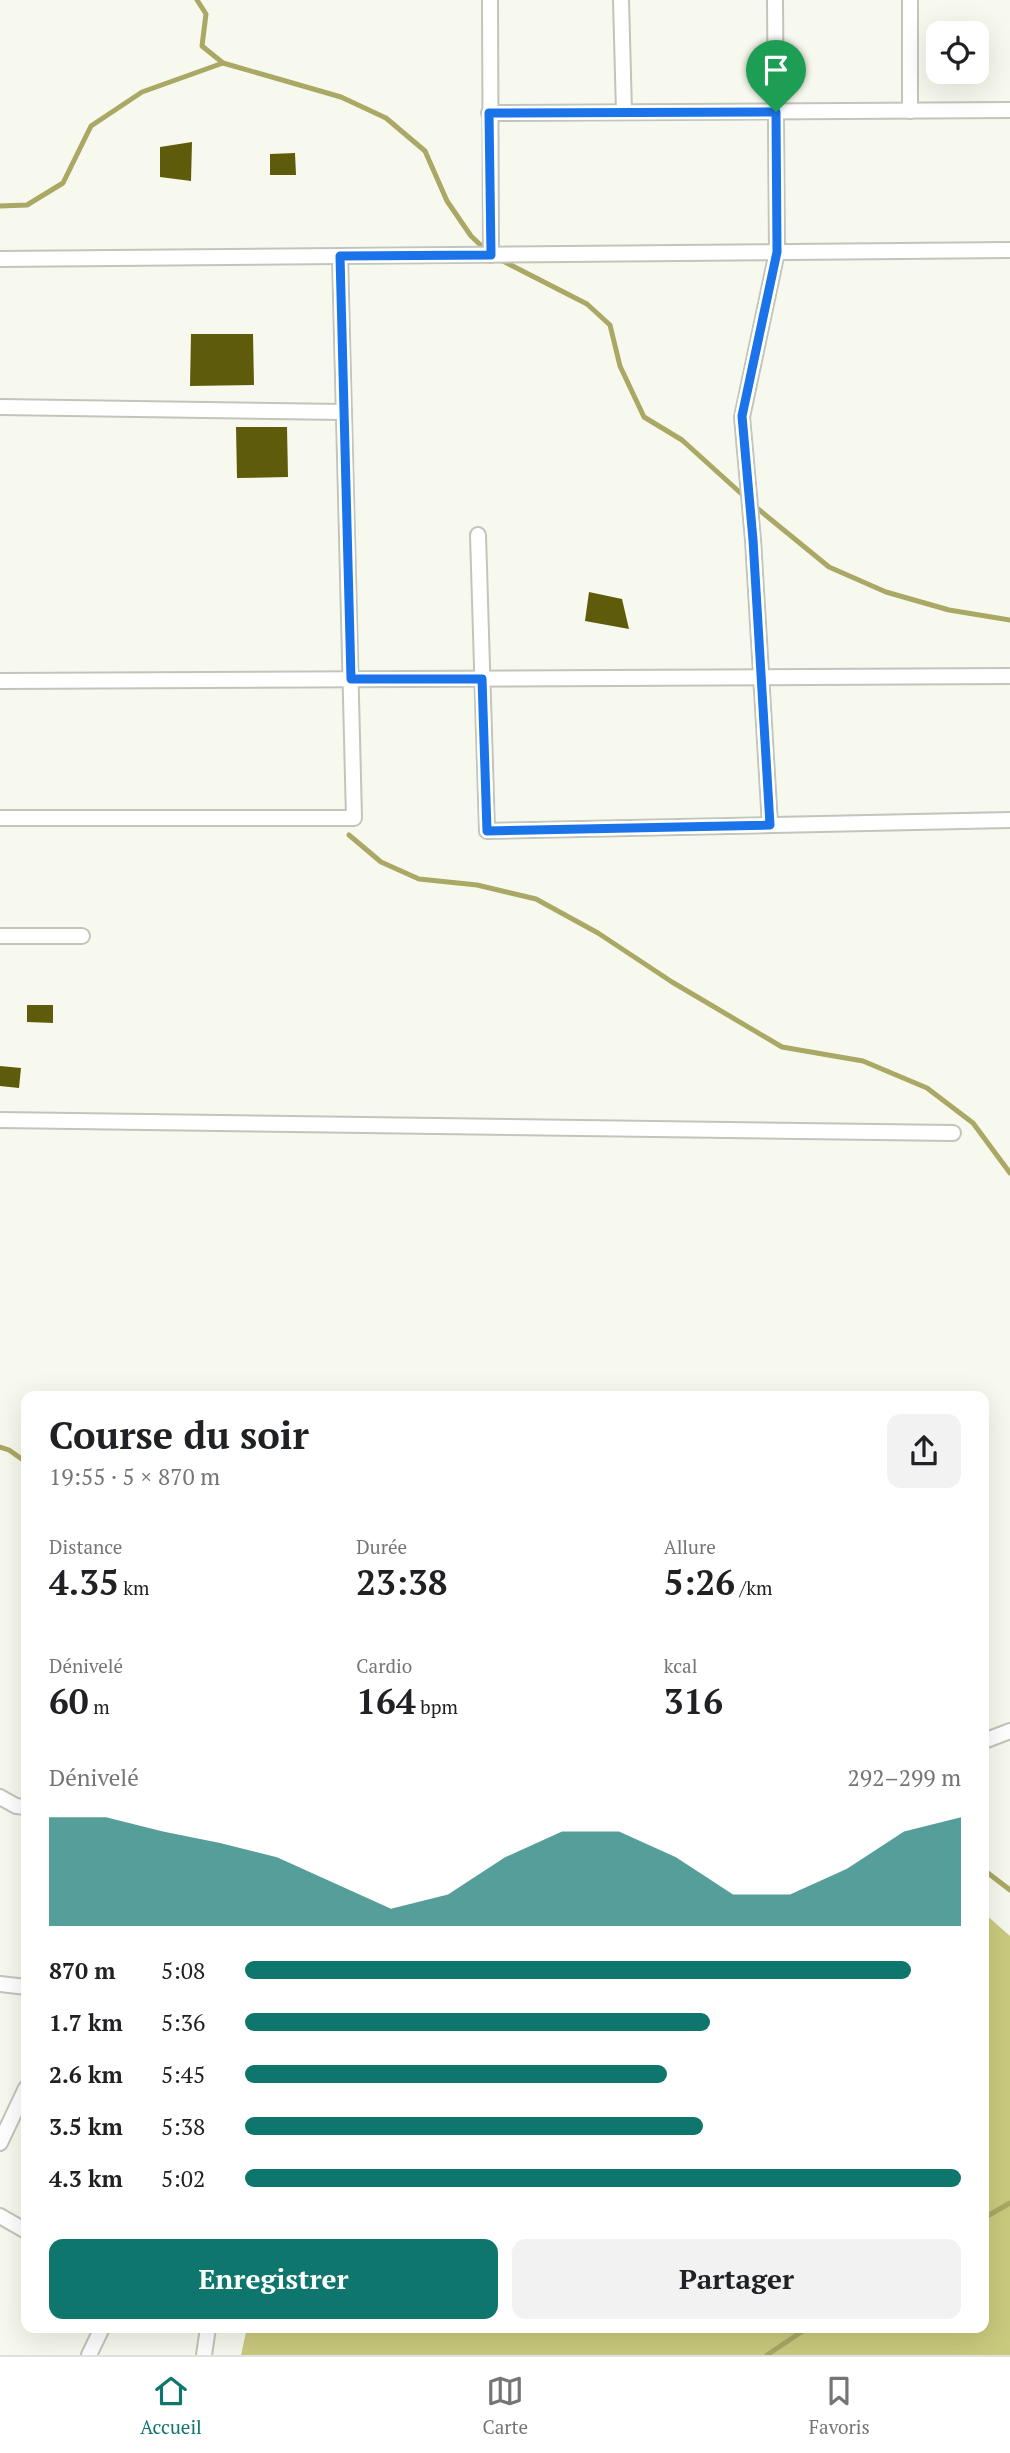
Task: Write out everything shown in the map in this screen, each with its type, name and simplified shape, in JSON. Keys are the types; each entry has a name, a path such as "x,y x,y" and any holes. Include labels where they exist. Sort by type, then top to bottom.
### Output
{"street":[{"path":"490,0 491,255"},
{"path":"621,0 624,113"},
{"path":"770,825 753,540 742,416 777,252 775,0"},
{"path":"910,0 910,111"},
{"path":"489,113 1010,110"},
{"path":"0,260 1010,250"},
{"path":"0,818 354,818 340,256"},
{"path":"0,407 344,412"},
{"path":"478,535 487,831 1010,820"},
{"path":"0,681 1010,676"},
{"path":"0,936 82,936"},
{"path":"0,1120 953,1133"},
{"path":"989,1739 1010,1731"},
{"path":"0,1797 21,1806"},
{"path":"0,1984 21,1986"},
{"path":"0,2143 21,2099"},
{"path":"0,2216 21,2228"},
{"path":"89,2355 100,2333"},
{"path":"204,2355 206,2333"}],"shaded area":[{"path":"989,1917 1010,1936 1010,2355 241,2355 246,2333 989,2333"}],"building":[{"path":"192,142 191,181 160,177 160,147"},
{"path":"295,153 296,175 270,175 270,154"},
{"path":"191,334 253,334 254,385 190,386"},
{"path":"236,427 287,427 288,477 237,478"},
{"path":"589,592 622,599 629,629 585,621"},
{"path":"27,1005 53,1005 53,1023 27,1022"},
{"path":"0,1066 21,1068 19,1088 0,1086"}],"waterway":[{"path":"197,0 206,14 202,46 223,63 341,97 386,118 425,151 447,201 471,236 488,252"},
{"path":"0,206 27,205 63,183 91,126 142,92 223,63"},
{"path":"499,259 587,304 610,325 620,366 644,417 682,440 745,497"},
{"path":"752,504 829,567 886,592 949,610 1010,620"},
{"path":"349,835 381,862 419,879 477,885 536,899 598,933 672,982 782,1047 863,1061 927,1088 973,1123 1010,1173"},
{"path":"0,1447 21,1458"},
{"path":"989,1874 1010,1890"},
{"path":"989,2215 1010,2203"},
{"path":"767,2355 800,2333"}],"route":[{"path":"776,112 777,252 742,416 753,540 770,825 487,831 482,679 351,679 340,256 491,255 489,113 776,112"}]}
